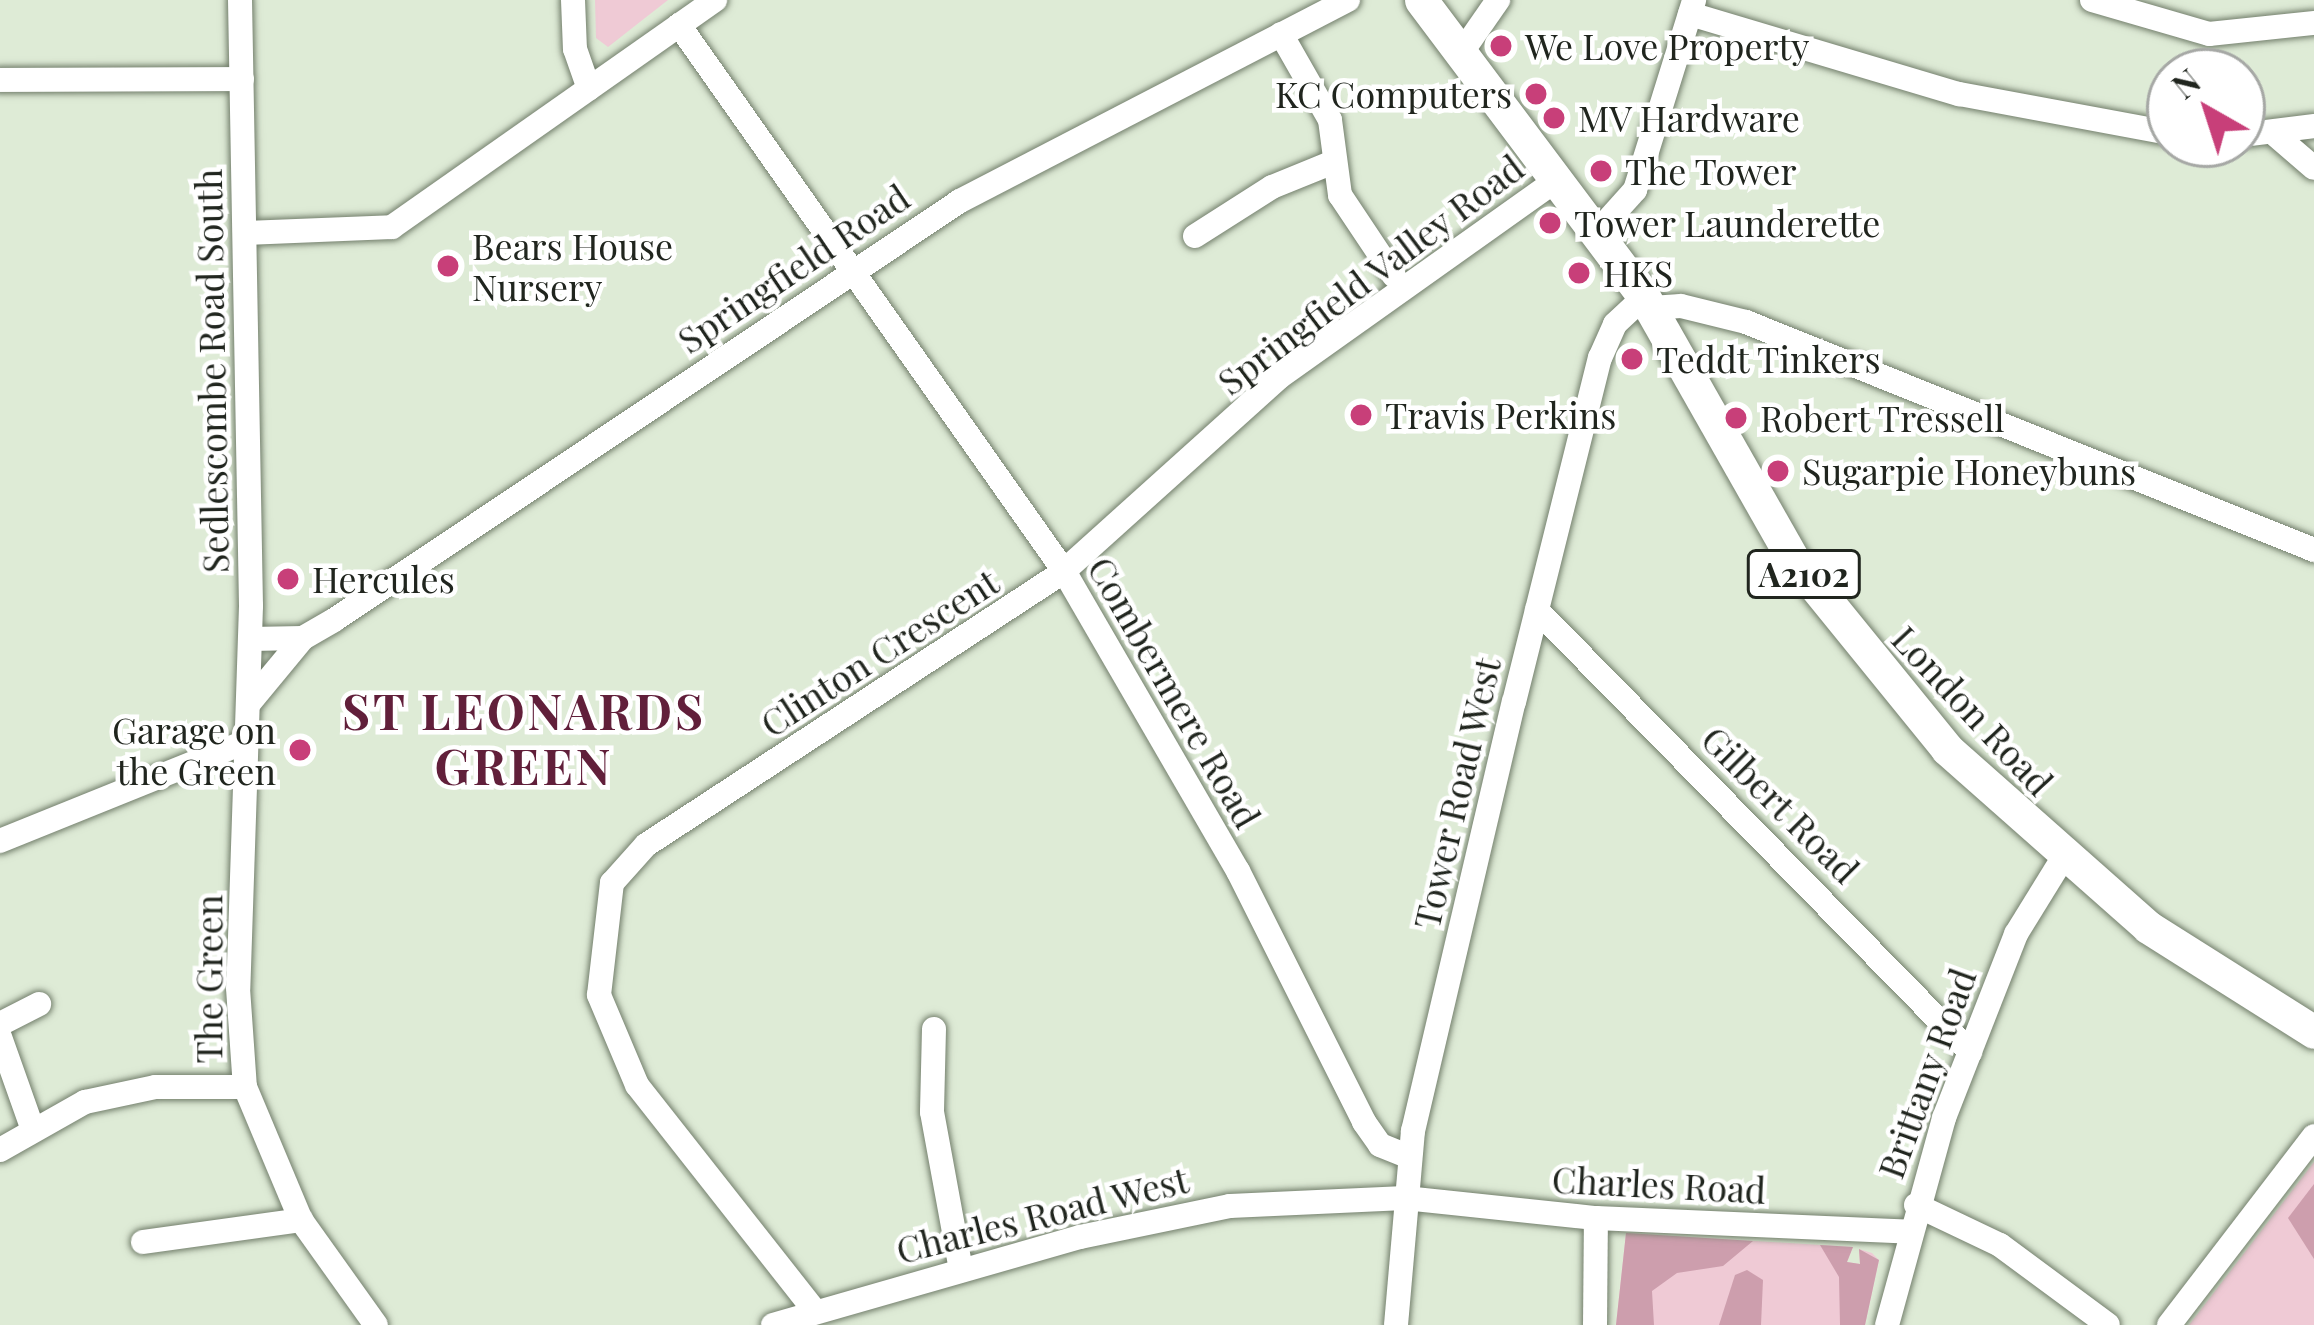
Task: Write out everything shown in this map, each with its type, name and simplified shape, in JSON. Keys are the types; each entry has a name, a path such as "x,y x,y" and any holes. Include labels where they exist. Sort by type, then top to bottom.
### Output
{"main road":[{"name":"London Road","path":"1420,0 1464,49 1599,230 1647,302 1792,558 1947,749 2062,858 2201,966 2314,1032"}],"street":[{"name":"Sedlescombe Road South","path":"240,0 250,639 247,741"},
{"path":"573,0 575,49 589,89"},
{"path":"245,233 392,227 715,0"},
{"name":"Springfield Road","path":"250,702 303,638 853,272 1016,168 1348,0"},
{"path":"1464,49 1498,0"},
{"path":"2092,0 2209,34 2314,22"},
{"path":"1599,230 1635,190 1692,7 1920,84 2146,128"},
{"name":"Combermere Road","path":"680,26 1064,571 1238,871 1364,1121 1380,1145 1409,1157"},
{"path":"1280,34 1330,120 1331,163 1340,195 1394,276"},
{"path":"0,80 242,79"},
{"path":"2266,133 2314,126"},
{"path":"2272,132 2314,168"},
{"path":"1195,236 1272,187 1331,163"},
{"name":"Springfield Valley Road","path":"1064,571 1279,377 1558,179"},
{"path":"1647,302 1746,322 2314,550"},
{"name":"Tower Road West","path":"1396,1325 1409,1157 1537,610 1600,358 1615,324 1647,302"},
{"name":"Clinton Crescent","path":"814,1310 637,1084 599,995 612,883 646,844 1064,571"},
{"name":"Gilbert Road","path":"1537,610 1970,1052"},
{"path":"250,639 303,638"},
{"path":"0,841 247,741"},
{"name":"The Green","path":"247,741 238,988 245,1087 301,1220 376,1325"},
{"name":"Brittany Road","path":"1887,1325 1916,1205 1970,1052 2016,934 2062,858"},
{"path":"0,1024 39,1004"},
{"path":"934,1029 931,1062 938,1165 961,1270"},
{"path":"0,1037 33,1130"},
{"path":"931,1062 956,1053"},
{"path":"0,1150 85,1102 155,1087 245,1087"},
{"path":"2169,1325 2314,1136"},
{"name":"Charles Road West","path":"773,1325 1171,1215 1405,1198"},
{"name":"Charles Road","path":"1405,1198 1596,1218 1911,1232"},
{"path":"1916,1205 2000,1245 2108,1325"},
{"path":"1595,1325 1596,1218"},
{"path":"143,1242 301,1220"}],"shaded area":[{"path":"595,0 668,0 608,47 596,38"},
{"path":"2314,1162 2314,1325 2189,1325 2294,1188"},
{"path":"2314,1184 2314,1259 2288,1218"},
{"path":"1626,1233 1853,1247 1847,1262 1860,1264 1859,1249 1872,1253 1879,1260 1865,1325 1616,1325"},
{"path":"1626,1233 1753,1241 1723,1266 1677,1273 1652,1291 1654,1325 1616,1325"},
{"path":"1820,1245 1853,1247 1847,1262 1860,1264 1859,1249 1879,1260 1865,1325 1840,1325 1839,1277"},
{"path":"1747,1270 1763,1280 1761,1325 1719,1325 1735,1275"}],"place":[{"name":"We Love Property","path":"1501,46"},
{"name":"KC Computers","path":"1536,94"},
{"name":"MV Hardware","path":"1554,118"},
{"name":"The Tower","path":"1601,171"},
{"name":"Tower Launderette","path":"1550,223"},
{"name":"Bears House Nursery","path":"448,266"},
{"name":"HKS","path":"1579,273"},
{"name":"Teddt Tinkers","path":"1632,359"},
{"name":"Travis Perkins","path":"1361,415"},
{"name":"Robert Tressell","path":"1736,418"},
{"name":"Sugarpie Honeybuns","path":"1778,471"},
{"name":"Hercules","path":"288,579"},
{"name":"Garage on the Green","path":"300,750"}],"district":[{"name":"ST LEONARDS GREEN","path":"524,738"}]}
